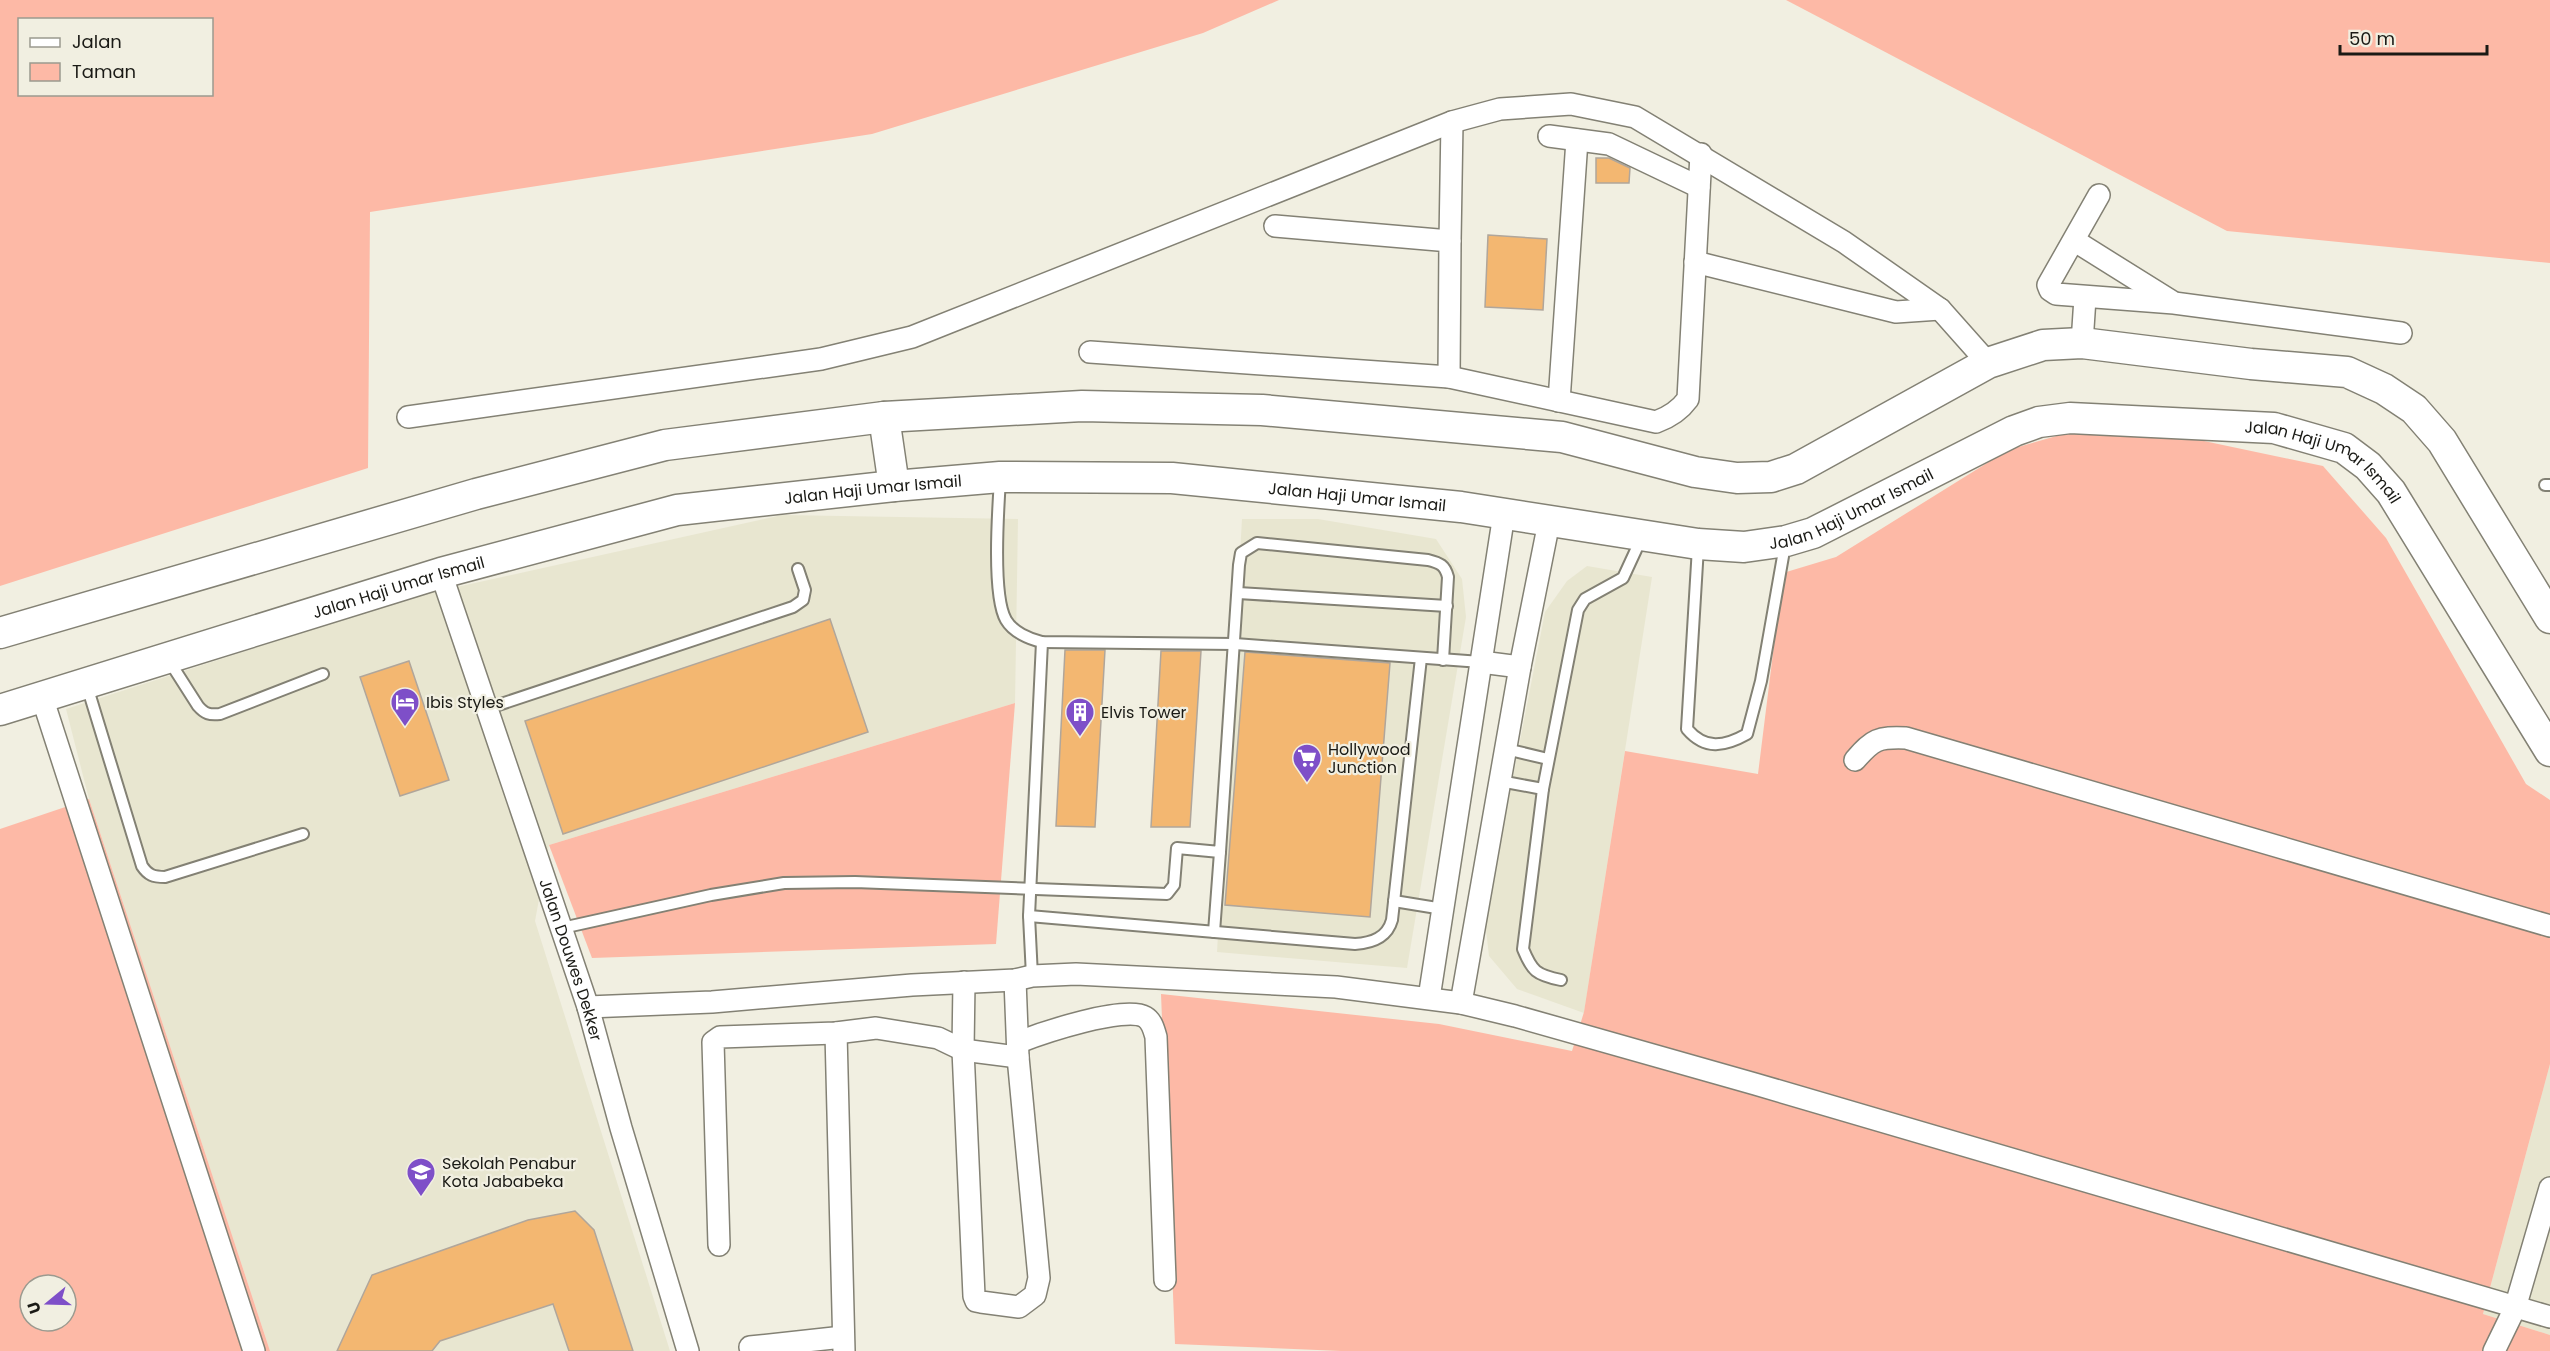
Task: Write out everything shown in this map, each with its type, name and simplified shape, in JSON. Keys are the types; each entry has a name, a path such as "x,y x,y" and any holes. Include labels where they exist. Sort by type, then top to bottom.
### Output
{"main road":[{"path":"0,633 476,494 665,445 884,417 1082,406 1262,410 1562,437 1695,472 1737,478 1771,477 1796,469 1988,363 2043,345 2082,343 2251,364 2347,372 2384,389 2414,409 2442,441 2550,618"},
{"path":"884,417 894,486"},
{"name":"Jalan Haji Umar Ismail","path":"0,710 441,573 677,510 894,486 1000,477 1172,478 1461,507 1698,544 1744,547 1786,541 1813,533 1984,445 2039,422 2070,418 2274,428 2316,438 2344,448 2368,465 2391,492 2550,751"}],"street":[{"path":"408,417 821,359 912,337 1452,122 1500,109 1571,104 1635,117 1701,154 1844,242 1940,309 1988,363"},
{"path":"1449,376 1452,122"},
{"path":"1549,136 1609,144 1699,188"},
{"path":"1559,401 1576,140"},
{"path":"1090,352 1449,376 1656,422 1681,408 1689,399 1701,154"},
{"path":"2099,195 2075,242 2048,285 2050,290 2056,294 2174,303 2402,333"},
{"path":"1275,226 1450,241"},
{"path":"2075,242 2174,303"},
{"path":"1695,262 1896,312 1940,309"},
{"path":"2082,343 2085,298"},
{"path":"1430,998 1504,514"},
{"path":"1461,1003 1520,667 1549,522"},
{"name":"Jalan Douwes Dekker","path":"441,573 588,1007 621,1128 688,1351"},
{"path":"1481,662 1520,667"},
{"path":"42,697 254,1351"},
{"path":"1855,760 1873,741 1884,737 1906,738 2550,926"},
{"path":"588,1007 712,1002 1077,974 1336,987 1430,998 1515,1016 1758,1085 2550,1317"},
{"path":"964,982 963,1050 974,1296 976,1301 1019,1307 1035,1295 1039,1278 1018,1049 1024,978"},
{"path":"719,1245 713,1042 720,1037 836,1033 876,1028 938,1038 963,1050 1018,1049 1086,1021 1134,1013 1146,1017 1153,1025 1156,1037 1165,1280"},
{"path":"750,1347 843,1344 836,1033"},
{"path":"2494,1351 2515,1308 2550,1188"}],"lane":[{"path":"1000,477 997,537 1001,607 1007,621 1030,639 1042,642 1235,644 1481,662"},
{"path":"1561,980 1545,977 1531,968 1523,949 1548,759 1578,610 1585,599 1623,578 1642,536"},
{"path":"1698,544 1687,729 1696,739 1711,744 1732,742 1747,734 1761,681 1786,541"},
{"path":"1214,932 1241,552 1257,543 1439,563 1445,568 1448,577 1443,660"},
{"path":"486,709 793,606 803,600 805,590 798,569"},
{"path":"1238,593 1447,606"},
{"path":"1024,978 1031,888 1042,642"},
{"path":"168,657 198,706 204,713 211,715 220,714 323,674"},
{"path":"1029,916 1367,944 1389,930 1421,658"},
{"path":"86,683 142,866 147,873 155,877 165,877 303,834"},
{"path":"1506,749 1548,759"},
{"path":"1500,781 1543,789"},
{"path":"562,928 711,895 784,883 855,882 1167,894 1174,885 1178,848 1220,852"},
{"path":"1394,901 1443,909"}],"shaded area":[{"path":"782,515 1018,519 1015,703 549,845 535,921 670,1351 270,1351 89,799 66,709 416,596"},
{"path":"1242,519 1318,519 1436,539 1462,579 1466,617 1407,968 1217,952"},
{"path":"1587,566 1652,577 1584,1013 1517,989 1489,956 1485,921 1545,612 1567,581"},
{"path":"2550,1064 2550,1335 2483,1314"}],"green space":[{"path":"0,0 1279,0 1203,33 872,134 370,212 368,468 0,586"},
{"path":"1786,0 2550,0 2550,263 2227,231"},
{"path":"2109,421 2323,466 2386,538 2526,784 2550,800 2550,1064 2483,1314 2550,1335 2550,1351 1341,1351 1175,1344 1161,994 1439,1024 1572,1051 1584,1012 1625,751 1758,774 1783,573 1836,557 2008,450"},
{"path":"1015,703 996,944 592,958 549,845"},
{"path":"89,799 270,1351 0,1351 0,829"}],"building":[{"path":"1596,158 1609,158 1630,168 1629,183 1596,183"},
{"path":"1488,235 1547,239 1543,310 1485,307"},
{"path":"830,619 868,732 563,834 525,721"},
{"name":"Elvis Tower","path":"1065,650 1105,650 1095,827 1056,826"},
{"path":"1161,651 1201,651 1190,827 1151,827"},
{"name":"Hollywood Junction","path":"1245,652 1390,663 1370,917 1225,905"},
{"name":"Ibis Styles","path":"409,661 449,780 400,796 360,677"},
{"path":"575,1211 594,1230 633,1351 569,1351 553,1304 440,1341 432,1351 337,1351 372,1275 528,1220"}],"place":[{"name":"Ibis Styles","path":"405,728"},
{"name":"Elvis Tower","path":"1080,738"},
{"name":"Hollywood Junction","path":"1307,784"},
{"name":"Sekolah Penabur Kota Jababeka","path":"421,1198"}]}
